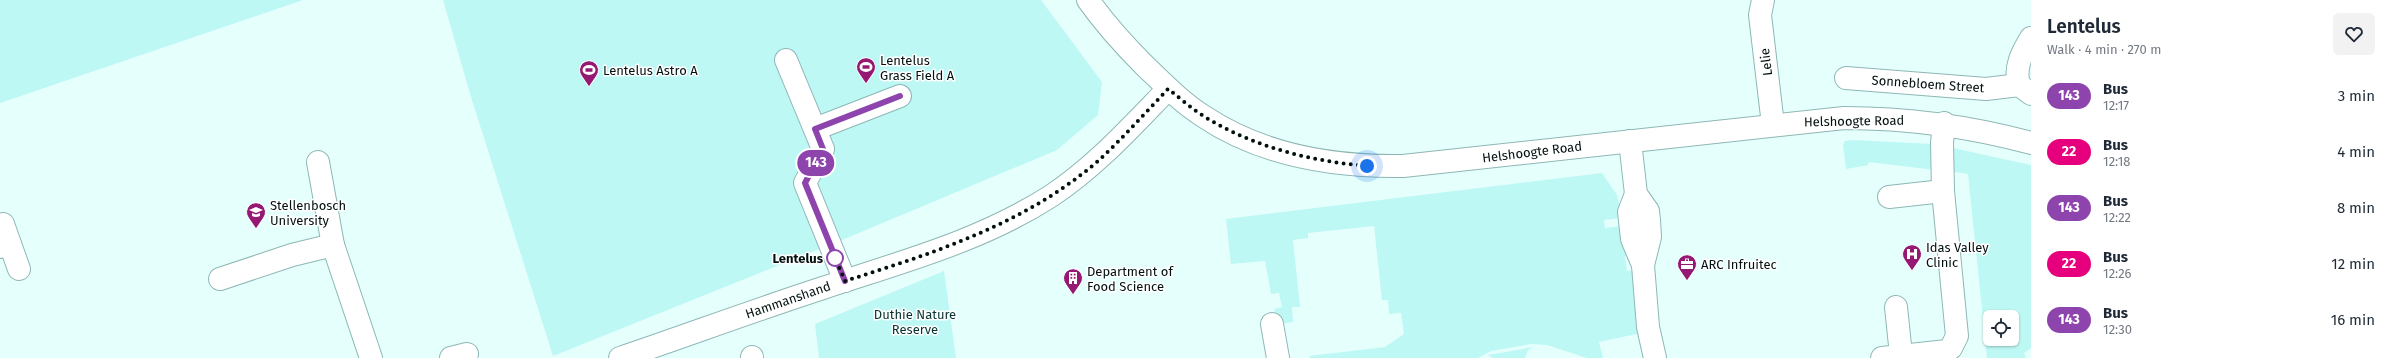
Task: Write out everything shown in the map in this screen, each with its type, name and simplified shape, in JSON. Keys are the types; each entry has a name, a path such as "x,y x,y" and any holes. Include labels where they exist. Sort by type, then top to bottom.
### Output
{"main road":[{"name":"Helshoogte Road","path":"1088,0 1127,49 1168,89 1203,116 1228,131 1298,156 1335,164 1403,166 1844,118 1911,119 1944,124 2031,143"},
{"name":"Lelie","path":"1763,0 1760,15 1773,125"},
{"path":"2025,89 2017,69 2022,52 2031,38"},
{"path":"786,60 823,149 805,183 845,281"},
{"name":"Sonnebloem Street","path":"1846,78 1986,89 2025,89"},
{"name":"Hammanshand","path":"620,358 845,281 931,254 999,226 1051,196 1098,161 1168,89"},
{"path":"815,129 900,96"},
{"path":"1896,308 1891,356 1947,351 1951,348 1957,336 1943,191 1942,144 1944,124"},
{"path":"1630,141 1636,194 1648,211 1650,238 1643,265 1648,327 1655,358"},
{"path":"318,162 333,245 371,358"},
{"path":"1889,198 1943,191"},
{"path":"4,238 19,269"},
{"path":"220,278 292,255 333,245"},
{"path":"1272,324 1278,358"}],"green space":[{"path":"0,0 303,0 0,103"},
{"name":"Lentelus","path":"443,0 1041,0 1102,82 1098,115 1057,150 842,240 553,356 471,97"},
{"path":"1852,140 1932,144 1935,170 1869,162 1868,165 1846,169 1843,145 1845,141"},
{"path":"1953,148 2031,165 2031,348 2024,353 2026,358 1987,358 1986,346 2019,346 2019,310 1983,310 1983,319 1968,174 1948,171"},
{"path":"1602,173 1617,195 1622,218 1604,220 1605,228 1623,226 1629,252 1625,257 1627,271 1635,270 1641,333 1599,342 1603,358 1587,358 1547,345 1531,344 1491,351 1478,358 1310,358 1309,356 1385,347 1404,334 1401,313 1389,314 1388,300 1382,300 1374,226 1308,233 1308,238 1293,240 1300,307 1292,307 1293,322 1278,324 1274,309 1282,307 1279,293 1271,294 1265,261 1231,264 1226,219"},
{"name":"Duthie Nature Reserve","path":"944,271 956,358 819,358 815,324"},
{"path":"1534,347 1528,350 1525,358 1493,358 1488,355"}],"bus line":[{"name":"143","path":"845,281 805,183 823,149 815,129 900,96"}],"place":[{"name":"Lentelus Grass Field A","path":"866,84"},
{"name":"Lentelus Astro A","path":"589,87"},
{"name":"Stellenbosch University","path":"256,229"},
{"name":"Lentelus","path":"835,258"},
{"name":"Idas Valley Clinic","path":"1912,271"},
{"name":"ARC Infruitec","path":"1687,281"},
{"name":"Department of Food Science","path":"1073,295"}],"route":[{"path":"835,258 833,253 845,281 931,254 999,226 1051,196 1098,161 1168,89 1203,116 1228,131 1260,144 1298,156 1335,164 1367,166"}]}
